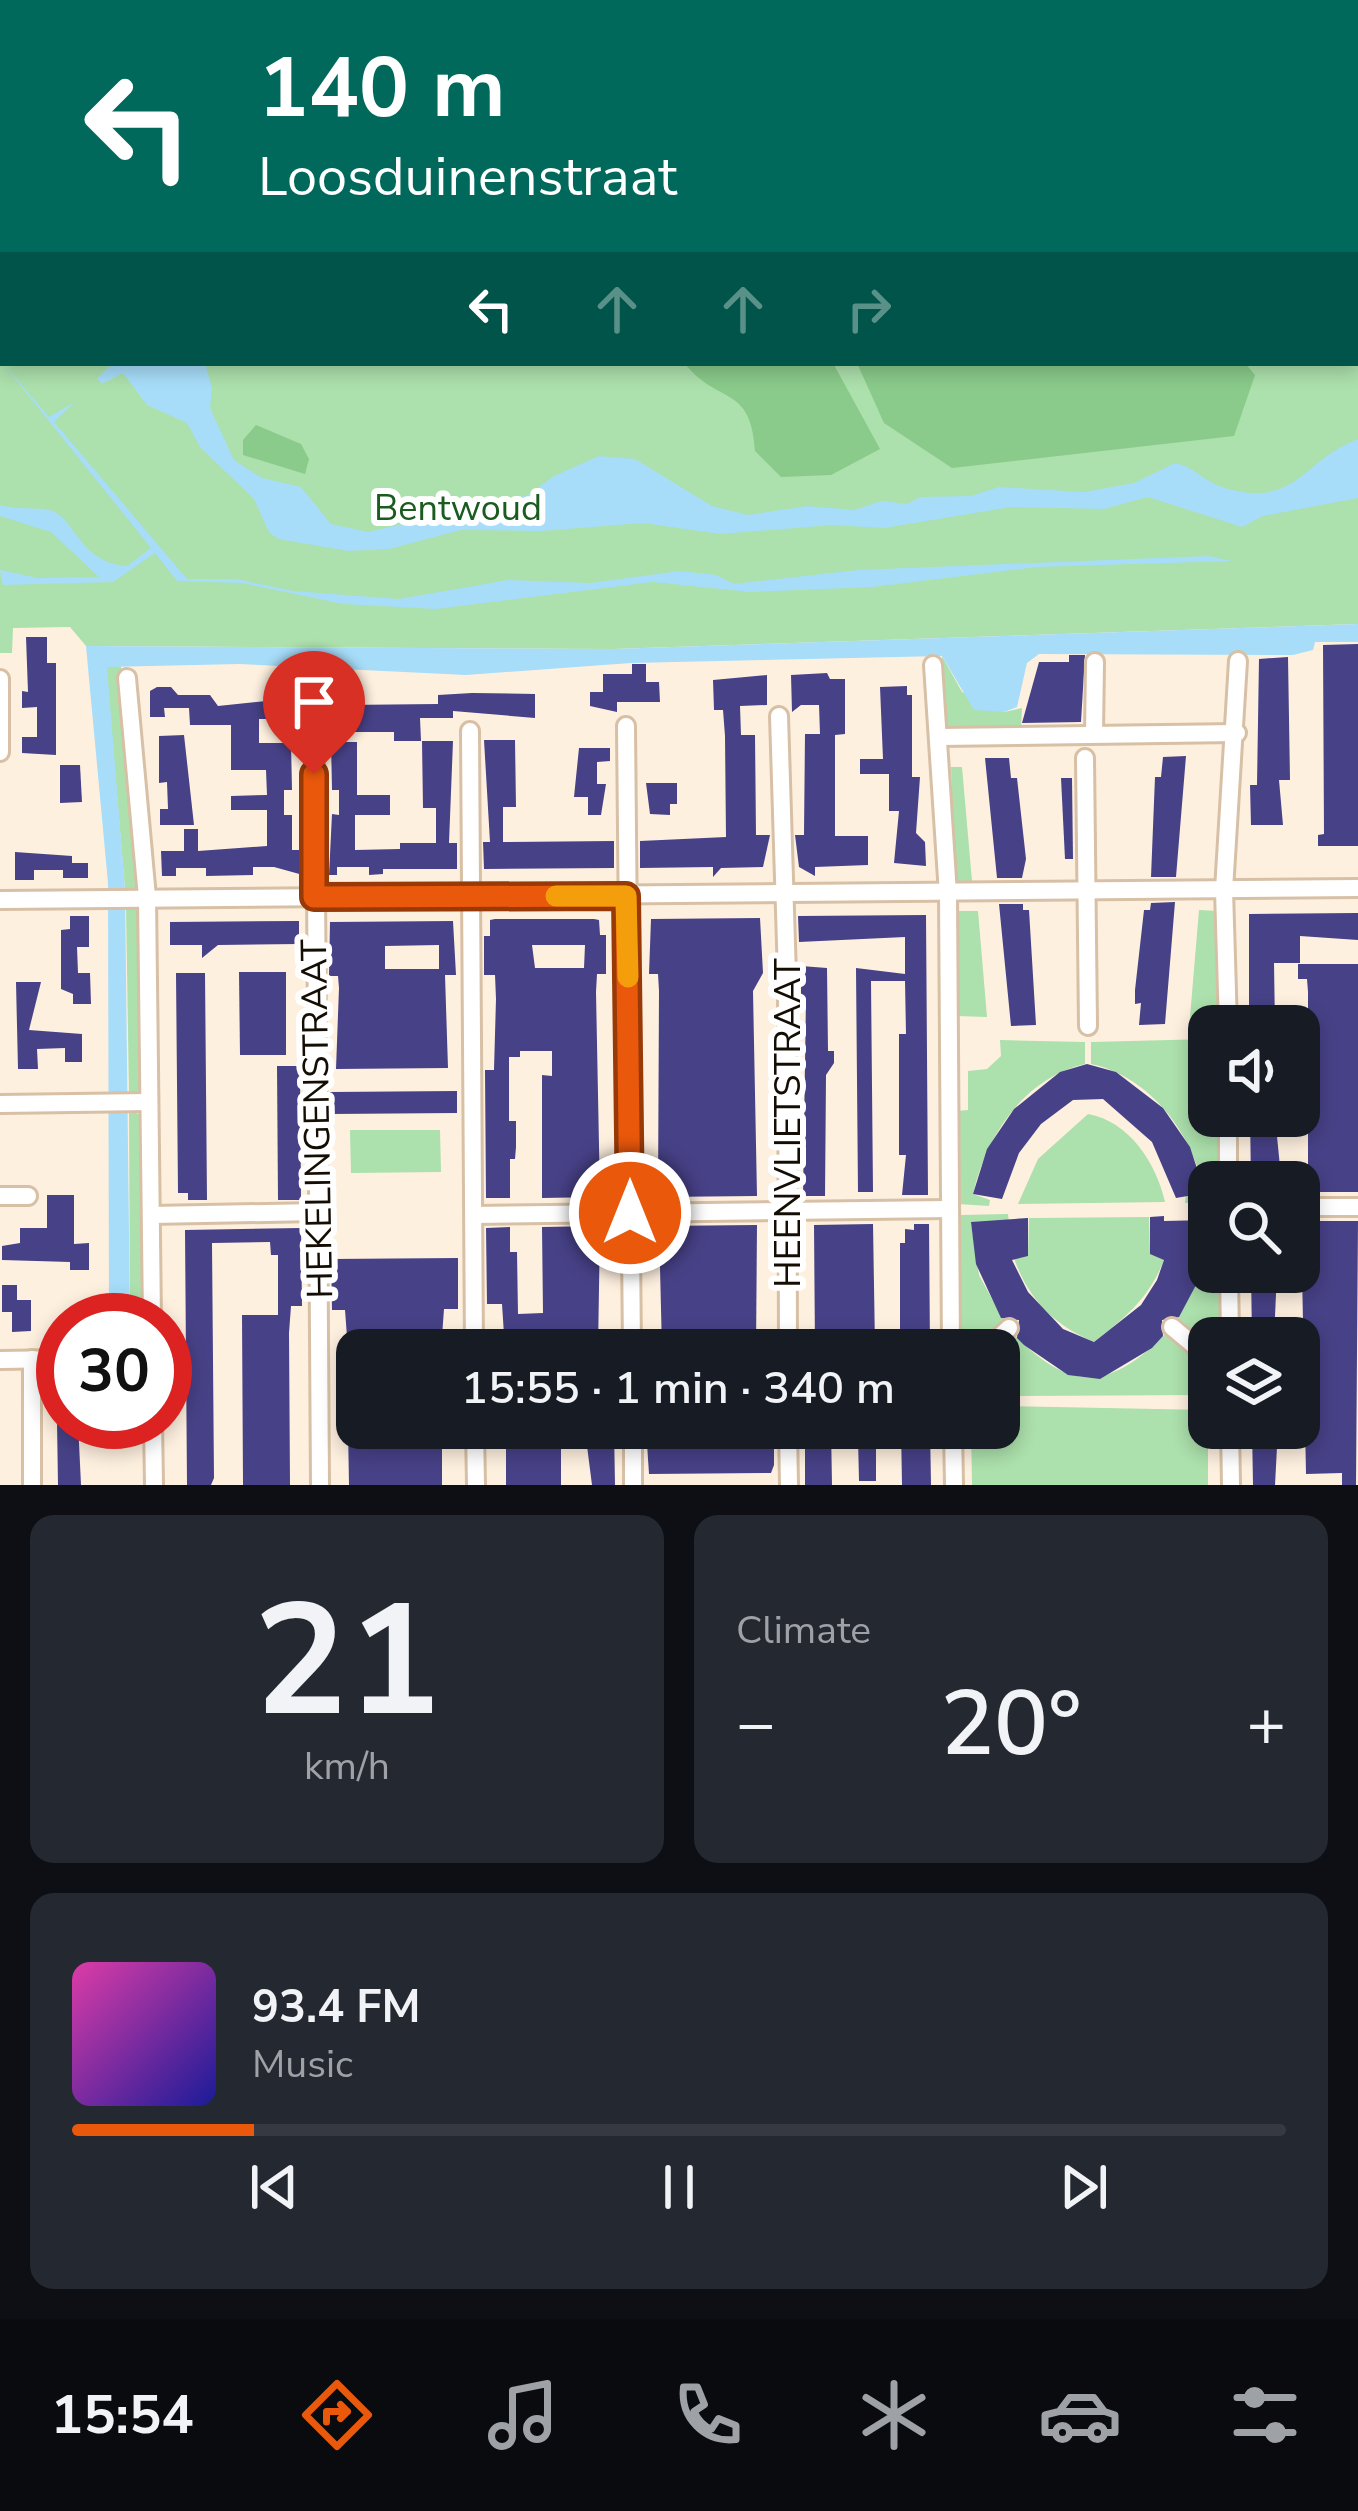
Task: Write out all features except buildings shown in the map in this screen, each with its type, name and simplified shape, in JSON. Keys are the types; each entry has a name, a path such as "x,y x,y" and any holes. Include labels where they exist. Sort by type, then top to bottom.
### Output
{"street":[{"path":"1227,1005 1224,890 1238,661"},
{"path":"1094,734 1095,662"},
{"path":"933,665 948,895 951,1329"},
{"path":"127,678 152,1293"},
{"path":"0,679 0,752"},
{"name":"HEENVLIETSTRAAT","path":"779,716 788,1329"},
{"path":"626,726 632,1329"},
{"path":"470,731 474,1329"},
{"name":"HEKELINGENSTRAAT","path":"315,733 320,1485"},
{"path":"939,737 1237,734"},
{"path":"1085,758 1088,1025"},
{"path":"0,899 948,895 1358,888"},
{"path":"0,1104 142,1102"},
{"path":"0,1196 28,1196"},
{"path":"1320,1207 1358,1207"},
{"path":"474,1214 950,1209"},
{"path":"151,1215 317,1212"},
{"path":"1172,1327 1188,1340"},
{"path":"32,1359 32,1485"},
{"path":"0,1360 36,1359"},
{"path":"153,1449 154,1485"},
{"path":"475,1449 476,1485"},
{"path":"633,1449 633,1485"},
{"path":"788,1449 789,1485"},
{"path":"953,1449 954,1485"},
{"path":"1231,1449 1231,1485"}],"green space":[{"name":"Bentwoud","path":"0,366 1358,366 1358,624 613,649 86,646 70,627 13,628 12,653 0,653"},
{"path":"687,366 835,366 880,449 831,475 781,477 755,451 752,430 740,405"},
{"path":"858,366 1248,366 1255,375 1234,436 952,468 884,423"},
{"path":"256,425 301,444 309,459 305,474 243,455 243,440"},
{"path":"942,656 962,692 1004,712 1022,708 1021,730 946,731"},
{"path":"118,663 139,889 125,889 106,667"},
{"path":"951,767 962,767 972,881 955,882"},
{"path":"140,905 142,1094 129,1094 126,906"},
{"path":"1199,910 1219,911 1218,1005 1191,1005"},
{"path":"957,911 978,911 987,1017 957,1016"},
{"path":"1000,1040 1085,1042 1085,1064 1044,1082 998,1131 973,1194 990,1200 989,1206 958,1204 957,1111 968,1110 968,1071 987,1069 1001,1056"},
{"path":"1188,1040 1188,1137 1218,1137 1219,1161 1195,1161 1180,1130 1150,1095 1132,1081 1091,1064 1091,1042"},
{"path":"129,1110 143,1116 145,1293 130,1293"},
{"path":"1088,1114 1116,1125 1139,1146 1165,1202 1018,1204 1038,1159"},
{"path":"350,1130 440,1130 441,1172 351,1173"},
{"path":"1008,1214 1009,1222 971,1223 979,1275 1006,1325 1002,1329 960,1329 960,1215"},
{"path":"1149,1217 1150,1254 1167,1252 1161,1267 1138,1303 1094,1342 1064,1326 1040,1304 1022,1278 1010,1245 1020,1258 1028,1255 1029,1218"},
{"path":"1191,1293 1221,1293 1222,1317 1188,1317 1188,1330 1176,1320"},
{"path":"1168,1331 1188,1348 1188,1395 1020,1396 1020,1340 1052,1366 1090,1377 1127,1365"},
{"path":"1020,1406 1188,1410 1188,1449 1208,1449 1208,1485 972,1485 971,1449 1020,1449"}],"water":[{"path":"5,366 49,417 75,402 54,422 187,579 236,579 293,591 399,599 508,580 591,583 679,571 716,575 734,584 858,570 1208,556 1232,561 1036,567 872,587 750,592 653,582 436,609 343,604 242,583 177,581 155,553 113,582 3,585 0,570 38,578 99,577 51,532 0,516 0,505 58,514 88,548 111,563 127,566 151,548"},
{"path":"110,366 206,366 212,388 210,408 234,460 262,478 301,487 331,524 368,532 528,495 554,476 599,456 635,459 712,506 748,515 807,506 855,510 881,501 907,504 920,497 971,496 999,487 1084,492 1134,483 1175,463 1225,488 1268,492 1284,487 1358,439 1358,498 1263,516 1242,527 1148,497 1104,509 1011,507 884,528 832,525 720,534 643,523 541,531 461,530 389,549 348,551 278,539 269,532 254,499 200,447 187,423 147,405 123,373 102,384 97,378"},
{"path":"1358,624 1358,642 1315,642 1313,650 1293,655 1039,654 1027,663 1017,707 1004,712 974,710 942,656 631,663 466,675 239,664 107,667 125,889 130,1293 109,1293 108,883 86,646 613,649"}],"slow traffic":[{"path":"556,896 626,896 628,977"}],"route":[{"path":"314,774 314,897 626,896 630,1213"}]}
